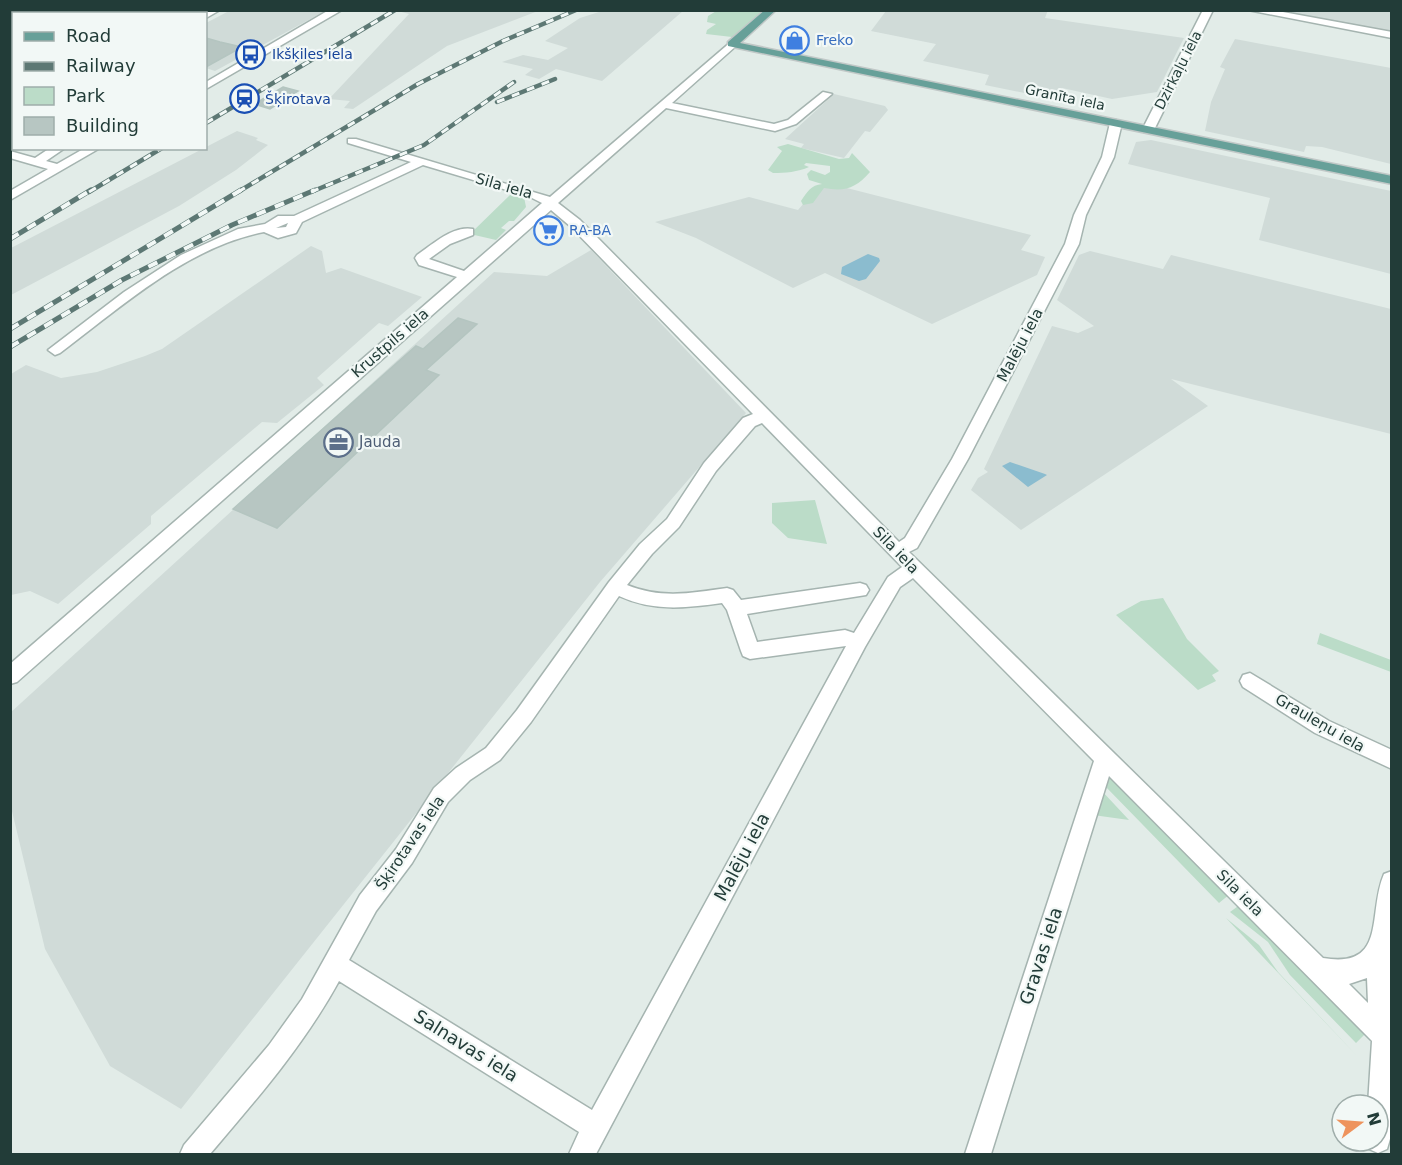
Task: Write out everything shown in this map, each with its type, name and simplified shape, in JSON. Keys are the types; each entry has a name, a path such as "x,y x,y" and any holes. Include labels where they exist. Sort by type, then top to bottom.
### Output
{"main road":[{"name":"Krustpils iela","path":"732,44 771,10"},
{"name":"Granīta iela","path":"732,44 1392,180"}],"street":[{"path":"207,85 337,10"},
{"name":"Dzirkaļu iela","path":"1148,130 1208,10"},
{"path":"1253,10 1392,35"},
{"name":"Krustpils iela","path":"10,676 732,44"},
{"path":"662,105 775,128 792,122 827,94"},
{"name":"Malēju iela","path":"897,551 910,543 960,459 1040,309 1072,244 1080,214 1108,158 1116,123"},
{"name":"Sila iela","path":"352,141 534,194 550,203 575,223 897,551 1108,759 1388,1041"},
{"path":"36,162 56,150"},
{"path":"10,196 91,150"},
{"path":"10,154 59,169"},
{"path":"55,350 169,269 226,237 246,230 269,227 278,220 294,221 420,162"},
{"path":"466,276 436,268 424,262 422,258 445,241 468,232"},
{"name":"Šķirotavas iela","path":"193,1155 278,1054 311,1008 368,903 409,849 441,795 463,774 493,754 524,716 615,587 645,549 673,523 710,466 749,422 765,415"},
{"name":"Malēju iela","path":"582,1155 858,642 894,582 914,568"},
{"path":"615,587 640,599 661,603 727,595 736,608 750,651 844,638 858,642"},
{"path":"736,608 860,590"},
{"name":"Grauleņu iela","path":"1250,681 1322,728 1392,760"},
{"name":"Gravas iela","path":"978,1155 1102,766 1108,759"},
{"path":"1383,1093 1388,1041 1378,992 1379,948 1392,881"},
{"path":"1316,969 1342,973 1363,968 1379,948"},
{"name":"Salnavas iela","path":"335,965 596,1128"}],"shaded area":[{"path":"1048,10 1045,18 1184,38 1157,92 1112,99 1062,88 1054,99 985,85 989,75 923,61 936,44 871,31 886,11"},
{"path":"229,11 325,11 215,71 207,68 207,22"},
{"path":"398,11 538,11 447,46 353,109 344,108 350,101 329,99 409,14"},
{"path":"683,11 602,81 556,69 539,79 525,75 533,69 502,62 523,55 548,60 568,48 545,41 580,18 599,12"},
{"path":"1261,11 1391,11 1391,34"},
{"path":"1235,39 1391,68 1391,164 1322,147 1306,146 1304,152 1205,131 1211,102 1225,69 1220,67"},
{"path":"834,94 885,106 888,110 870,132 865,131 844,158 801,148 804,144 785,139"},
{"path":"237,131 258,138 256,140 268,145 236,170 179,206 11,295 11,248 200,150 207,150 207,147"},
{"path":"1151,140 1391,191 1391,274 1259,240 1270,198 1128,164 1136,142"},
{"path":"839,186 1031,235 1021,250 1045,257 1037,275 932,324 825,273 793,288 696,238 655,222 749,197 798,210 816,189"},
{"path":"311,246 322,251 326,273 341,268 422,297 388,326 379,323 317,378 324,385 277,423 262,422 151,516 151,524 58,604 30,591 11,595 11,374 26,365 61,378 97,372 162,349"},
{"name":"Jauda","path":"591,250 746,413 600,582 181,1109 110,1066 45,949 11,807 10,713 494,272 547,276"},
{"path":"1090,251 1163,269 1171,255 1391,309 1391,434 1171,379 1208,406 1021,530 971,490 978,478 988,472 984,469 1052,326 1078,333 1094,326 1057,300 1079,255"}],"green space":[{"path":"718,10 763,11 732,37 706,34 707,30 716,24 707,22 708,16"},
{"path":"788,144 839,159 849,158 852,153 870,172 850,188 824,188 813,203 803,205 801,201 807,192 812,187 822,184 809,180 807,174 811,170 825,175 830,172 830,166 806,163 804,165 809,167 796,171 773,173 768,170 782,151 777,147"},
{"path":"512,193 524,197 526,207 514,221 509,221 501,228 506,230 496,240 470,234"},
{"path":"815,500 827,544 788,538 772,523 772,503"},
{"path":"1163,598 1187,639 1219,671 1212,675 1216,681 1198,690 1116,615 1141,601"},
{"path":"1320,633 1391,660 1391,672 1317,644"},
{"path":"1110,774 1230,894 1219,903 1105,786"},
{"path":"1101,790 1129,820 1093,815"},
{"path":"1241,904 1367,1032 1356,1043 1290,975 1268,942 1230,912"},
{"path":"1226,918 1259,945 1278,972 1358,1057"}],"water":[{"path":"868,254 879,258 880,261 866,279 859,281 841,274 842,267"},
{"path":"1010,462 1047,475 1028,487 1002,466"}],"building":[{"path":"207,38 242,47 207,66"},
{"name":"Šķirotava","path":"283,87 298,91 270,109 254,104"},
{"name":"Jauda","path":"458,318 477,324 426,370 439,375 277,528 233,509 416,346 423,349"}],"railway":[{"path":"207,122 395,10"},
{"path":"238,192 418,84 503,41 576,10"},
{"path":"497,102 555,79"},
{"path":"311,192 424,145 514,82"},
{"path":"89,192 159,150"},
{"path":"10,239 91,190"},
{"path":"10,329 241,190"},
{"path":"10,347 122,280 232,225 315,190"}],"place":[{"name":"Freko","path":"795,40"},
{"name":"Ikšķiles iela","path":"251,54"},
{"name":"Šķirotava","path":"244,99"},
{"name":"RA-BA","path":"548,230"},
{"name":"Jauda","path":"338,442"}]}
